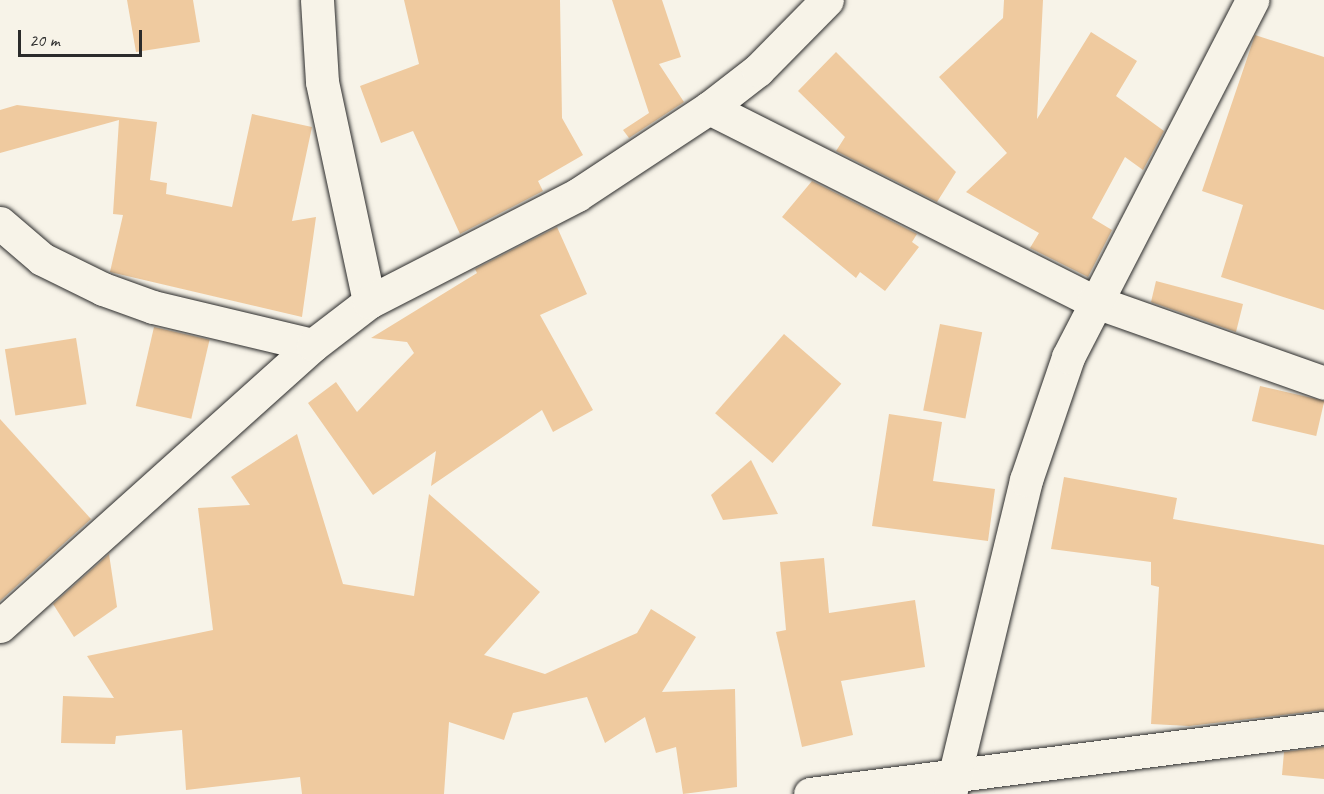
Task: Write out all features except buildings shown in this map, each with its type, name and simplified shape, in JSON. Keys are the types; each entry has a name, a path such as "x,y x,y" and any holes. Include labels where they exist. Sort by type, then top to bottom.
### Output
{"street":[{"path":"317,0 322,82 369,302"},
{"path":"0,626 313,345 369,302 577,195 709,108 758,70 827,0"},
{"path":"952,786 1026,480 1093,301 1252,0"},
{"path":"709,108 1093,301 1324,383"},
{"path":"0,223 42,259 103,289 153,307 313,345"},
{"path":"810,794 952,786 1324,728"}]}
